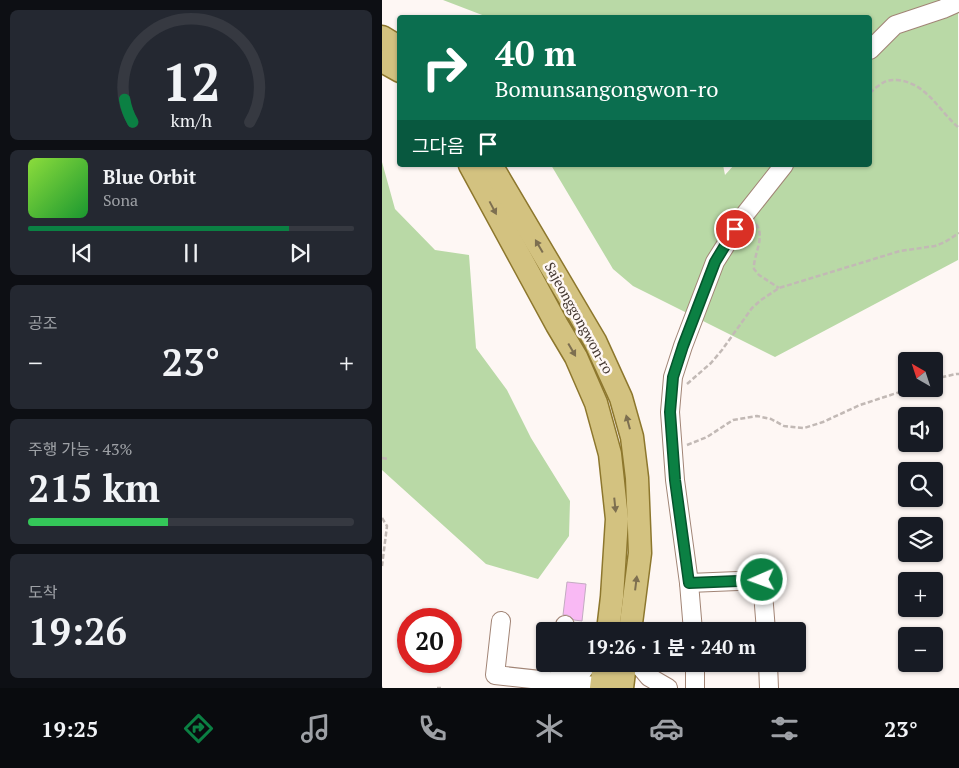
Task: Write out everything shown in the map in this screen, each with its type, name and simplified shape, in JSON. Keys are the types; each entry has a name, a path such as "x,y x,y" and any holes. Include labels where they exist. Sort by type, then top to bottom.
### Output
{"main road":[{"path":"382,37 397,46"},
{"path":"382,61 397,69"},
{"name":"Sajeonggongwon-ro","path":"471,167 576,357 596,403 610,454 617,520 612,597 617,622"},
{"name":"Sajeonggongwon-ro","path":"492,167 595,341 621,398 632,438 637,478 640,553 621,622"},
{"path":"606,672 610,688"},
{"path":"610,688 621,672"}],"street":[{"path":"872,48 895,25 958,2"},
{"path":"692,622 672,450 670,412 673,377 715,262 746,213 782,167"},
{"path":"689,583 762,580 765,622"},
{"path":"501,621 495,675 562,685 610,688"},
{"path":"561,672 562,685"},
{"path":"562,685 581,672"},
{"path":"645,672 649,677 668,688"},
{"path":"695,672 695,688"},
{"path":"768,672 769,688"}],"path":[{"path":"872,92 885,82 892,80 914,84 958,128"},
{"path":"746,213 758,226 760,233 754,269 759,275 779,288"},
{"path":"671,398 711,363 752,308 779,288 900,251 935,246 958,233"},
{"path":"943,377 958,374"},
{"path":"672,450 707,437 733,420 757,416 771,419 784,426 804,428 823,422 860,405 898,393"},
{"path":"382,458 388,460"},
{"path":"382,518 388,526 382,566"}],"green space":[{"path":"443,0 958,0 958,260 775,357 633,286 613,269 552,167 723,167 725,175 732,167 872,167 872,15 482,15"},
{"path":"382,162 395,209 435,250 469,255 476,348 507,390 531,438 570,501 569,536 538,579 486,564 382,470"}],"building":[{"path":"567,582 586,584 582,621 563,615"}],"route":[{"path":"735,229 715,262 673,377 670,412 675,480 689,583 762,580"}]}
